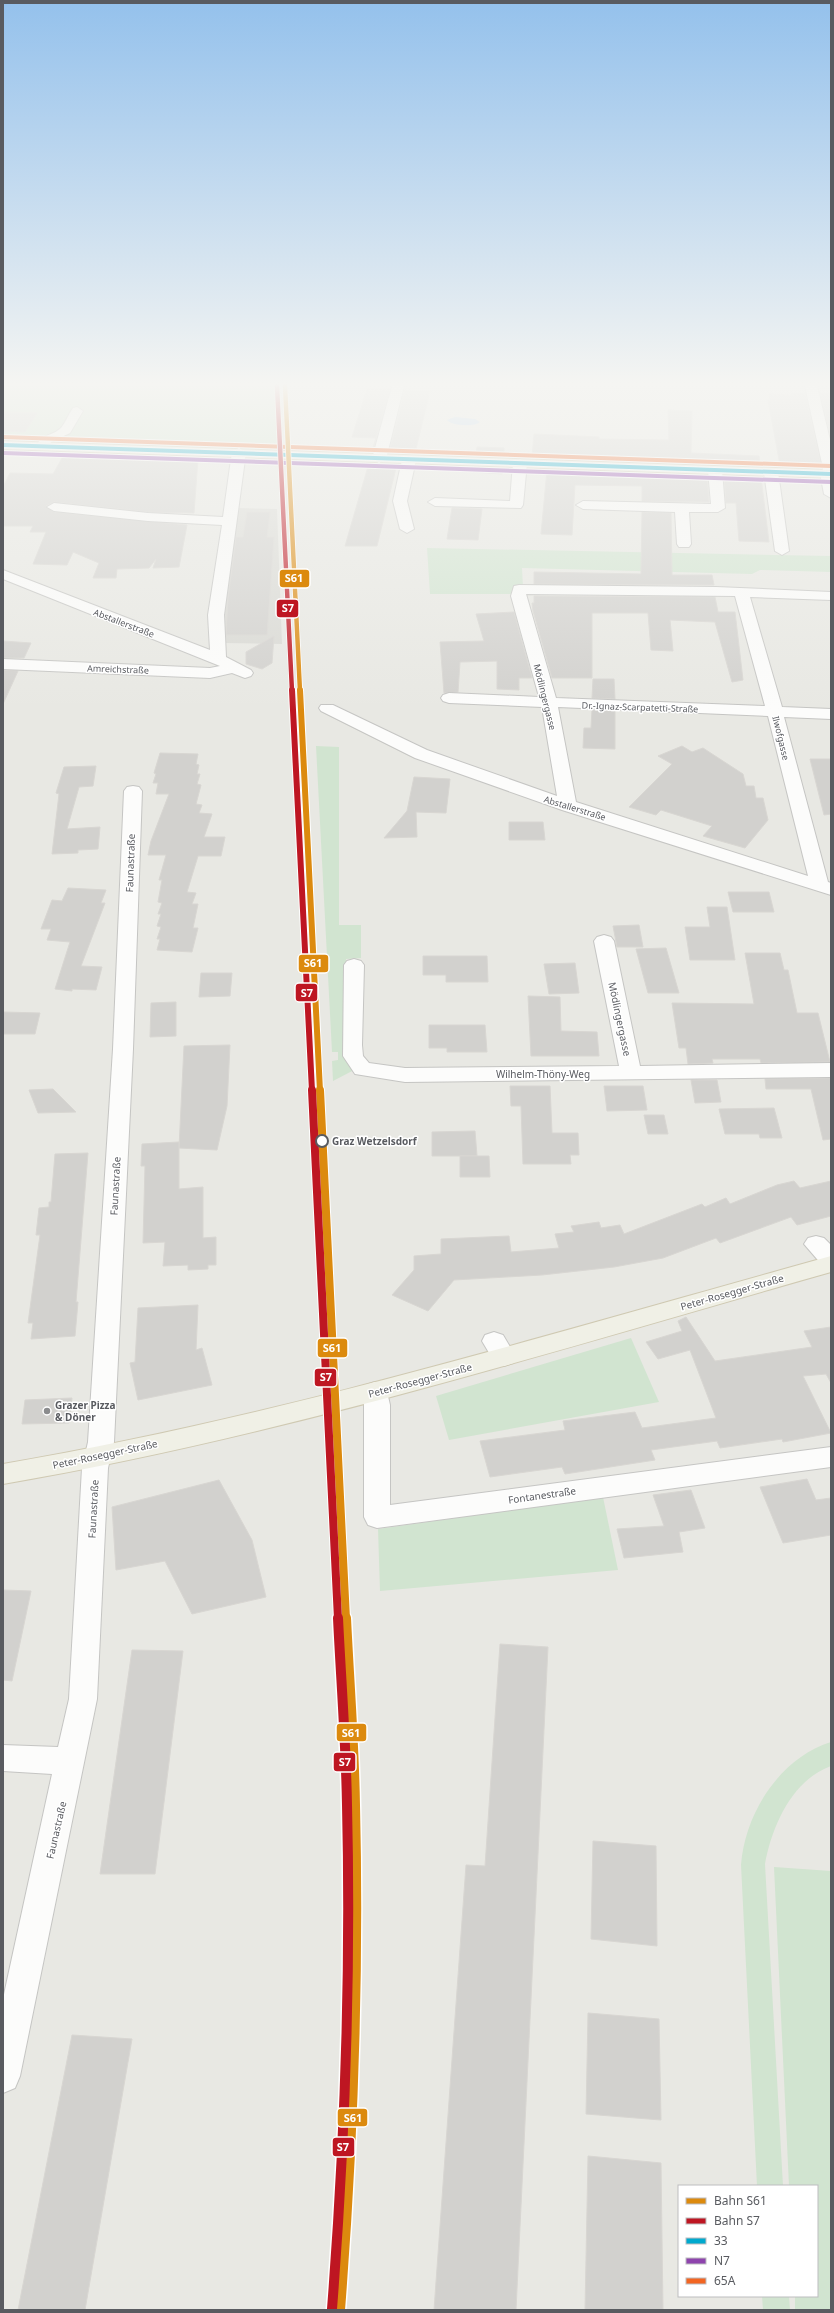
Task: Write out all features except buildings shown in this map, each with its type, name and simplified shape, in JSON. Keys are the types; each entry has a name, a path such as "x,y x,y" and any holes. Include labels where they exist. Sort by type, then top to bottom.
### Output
{"main road":[{"name":"Peter-Rosegger-Straße","path":"3,1474 97,1458 375,1392 499,1349 831,1264"}],"street":[{"path":"218,659 216,615 233,494"},
{"path":"402,494 400,501 407,529"},
{"path":"435,502 516,505 517,494"},
{"path":"583,505 718,508 717,494"},
{"path":"774,494 782,551"},
{"path":"54,508 148,517 229,521"},
{"path":"682,508 684,544"},
{"name":"Abstallerstraße","path":"3,574 59,598 218,659 238,671"},
{"name":"Mödlingergasse","path":"568,806 549,703 518,596 519,589 741,592"},
{"path":"741,592 831,596"},
{"name":"Ilwofgasse","path":"741,592 825,886"},
{"name":"Amreichstraße","path":"3,664 210,673 238,671"},
{"name":"Dr.-Ignaz-Scarpatetti-Straße","path":"449,698 831,714"},
{"name":"Abstallerstraße","path":"327,708 421,754 568,806 825,886"},
{"name":"Faunastraße","path":"3,2076 83,1699 97,1458 101,1442 121,1079 133,791"},
{"name":"Mödlingergasse","path":"604,941 631,1073"},
{"name":"Wilhelm-Thöny-Weg","path":"354,965 353,1056 362,1069 405,1075 831,1070"},
{"name":"Fontanestraße","path":"375,1392 377,1405 377,1517 831,1456"},
{"path":"3,1758 71,1761"}],"shaded area":[{"path":"237,508 277,509 282,644 223,643 220,606"}],"green space":[{"path":"427,548 831,556 831,572 760,570 752,574 522,568 523,588 514,594 430,594"},
{"path":"316,746 339,747 339,925 361,925 361,958 346,959 347,1002 356,1069 333,1081 332,1061 338,1060 338,1052 332,1052"},
{"path":"631,1338 659,1402 449,1440 436,1396"},
{"path":"603,1497 618,1570 380,1591 378,1529"},
{"path":"831,1742 831,1766 817,1773 805,1782 786,1806 773,1835 765,1864 783,2185 757,2185 741,1865 744,1845 750,1826 758,1807 768,1790 781,1774 796,1761 813,1750"},
{"path":"774,1867 831,1871 831,2310 795,2310 795,2297 818,2297 818,2185 789,2185"},
{"path":"762,2297 789,2297 790,2310 763,2310"}],"rail line":[{"name":"S7","path":"282,494 347,1805 347,2057 342,2183 332,2309"},
{"name":"S61","path":"290,494 355,1805 355,2058 350,2184 340,2310"}],"place":[{"name":"Graz Wetzelsdorf","path":"322,1141"},
{"name":"Grazer Pizza & Döner","path":"47,1411"}]}
